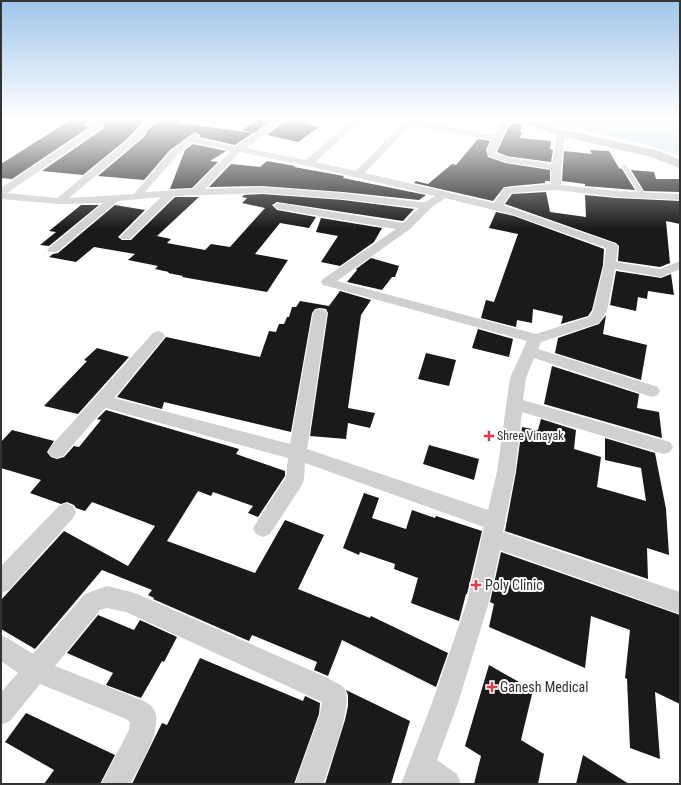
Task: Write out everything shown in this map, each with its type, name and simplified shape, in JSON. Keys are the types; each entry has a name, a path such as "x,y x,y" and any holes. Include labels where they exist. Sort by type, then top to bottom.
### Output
{"street":[{"path":"1,194 56,156"},
{"path":"59,201 114,156"},
{"path":"137,196 172,156"},
{"path":"195,193 231,156"},
{"path":"271,156 358,174 498,207 612,246 610,265 600,311 594,320 533,345 518,378 506,472 478,602 445,703 418,775 447,784"},
{"path":"308,163 316,156"},
{"path":"358,174 376,156"},
{"path":"495,156 556,166"},
{"path":"556,187 558,156"},
{"path":"659,156 680,164"},
{"path":"498,207 508,190 556,187 643,196 680,198"},
{"path":"1,194 59,201 114,199 171,193 262,190 292,191 428,205"},
{"path":"126,237 171,193"},
{"path":"443,194 428,205 406,227 327,282 533,345 652,391"},
{"path":"53,250 114,199"},
{"path":"278,206 406,227"},
{"path":"610,265 661,274 680,265"},
{"path":"263,528 295,479 297,453 320,313"},
{"path":"57,451 158,336"},
{"path":"102,401 297,453 680,603"},
{"path":"515,404 664,447"},
{"path":"1,582 66,512"},
{"path":"1,712 37,671 93,602 107,597 127,601 320,687 335,696 333,714 309,784"},
{"path":"1,647 37,671 135,710 143,716 142,733 115,784"}],"lane":[{"path":"624,166 643,196"}],"building":[{"path":"14,156 47,156 12,179 1,178 1,164"},
{"path":"64,156 107,156 83,175 42,171"},
{"path":"122,156 165,156 144,180 98,176"},
{"path":"183,156 219,156 210,161 218,162 192,188 170,189"},
{"path":"464,156 488,156 505,163 550,170 550,181 545,181 545,183 504,187 493,201 414,183 416,181 428,184 452,164 456,165"},
{"path":"506,156 552,156 551,162"},
{"path":"564,156 612,156 635,190 585,186 585,184 562,181"},
{"path":"267,161 344,176 343,178 426,195 419,200 343,192 262,186 209,187 231,164 260,167"},
{"path":"631,170 654,172 656,179 680,179 680,192 644,191"},
{"path":"546,192 550,212 586,217 585,195 680,201 680,224 666,221 670,263 660,267 618,261 619,246 616,243 505,204 512,194"},
{"path":"262,194 343,200 414,209 403,221 277,202 272,205 277,210 316,217 309,228 280,223 255,254 288,260 267,292 182,277 183,276 155,269 158,266 128,260 135,254 94,247 76,262 49,257 58,253 115,205 145,210 118,237 122,240 131,240 175,197 199,197 157,236 171,239 167,243 205,250 211,244 230,247 265,208 242,203 247,198 242,197 244,195"},
{"path":"81,205 99,205 49,246 40,245 56,232 49,231"},
{"path":"496,212 514,216 604,249 603,265 592,310 588,316 561,324 563,316 533,309 532,323 517,320 516,327 481,318 486,300 494,302 518,234 489,228"},
{"path":"321,218 382,228 374,242 340,266 321,262 338,236 316,232"},
{"path":"371,258 399,266 395,277 392,277 382,290 347,282 357,270 356,269"},
{"path":"616,271 661,278 671,274 674,295 648,291 647,299 638,297 636,311 610,305"},
{"path":"340,291 371,300 361,315 348,408 375,413 370,428 348,423 346,439 310,436 328,313 326,309 320,308 315,309 312,313 291,432 164,402 162,409 117,397 166,337 260,357 269,331 276,332 279,324 284,324 287,317 289,317 292,307 296,307 300,301 329,306"},
{"path":"606,315 603,334 647,345 641,380 555,353 558,338 599,324"},
{"path":"478,329 513,339 509,357 472,348"},
{"path":"97,348 129,357 78,414 44,406 87,361 84,360"},
{"path":"426,353 456,360 449,386 418,379"},
{"path":"552,366 639,394 637,408 659,412 662,438 544,404"},
{"path":"106,410 239,449 236,454 285,471 285,476 258,517 248,513 253,506 213,492 211,496 198,491 167,541 255,573 285,520 324,535 298,589 370,618 371,616 448,653 436,687 342,640 328,676 314,670 317,662 252,635 249,641 153,599 154,598 148,595 152,590 102,570 35,649 1,629 1,600 64,531 128,566 155,526 92,502 85,511 76,508 74,505 67,502 61,504 30,493 41,480 1,468 1,442 12,430 54,441 47,452 51,457 57,459 64,457 74,446 79,447 101,420 97,419"},
{"path":"541,419 576,430 574,449 601,457 597,487 646,501 641,468 605,460 605,438 655,453 666,509 669,555 647,548 648,579 505,531 516,472 522,427 538,430"},
{"path":"429,445 479,459 474,480 423,464"},
{"path":"364,493 379,498 372,518 406,529 412,510 482,531 459,621 411,603 418,578 394,569 395,564 360,552 359,555 343,548"},
{"path":"501,552 680,615 680,704 655,692 660,759 630,748 627,679 625,678 630,630 591,616 585,668 489,627 494,604 490,602"},
{"path":"98,615 134,630 140,620 177,637 164,662 162,661 141,698 106,685 113,673 67,653"},
{"path":"200,658 303,701 305,696 320,703 319,714 294,784 132,784 162,723 167,725"},
{"path":"489,665 533,690 521,740 544,754 538,784 474,784 481,756 465,746"},
{"path":"346,690 410,721 391,784 325,784 345,720 348,706 348,695"},
{"path":"26,713 115,755 100,784 44,784 54,770 5,742"},
{"path":"583,755 629,784 576,784"}],"place":[{"name":"Shree Vinayak","path":"489,436"},
{"name":"Poly Clinic","path":"476,585"},
{"name":"Ganesh Medical","path":"492,687"}]}
